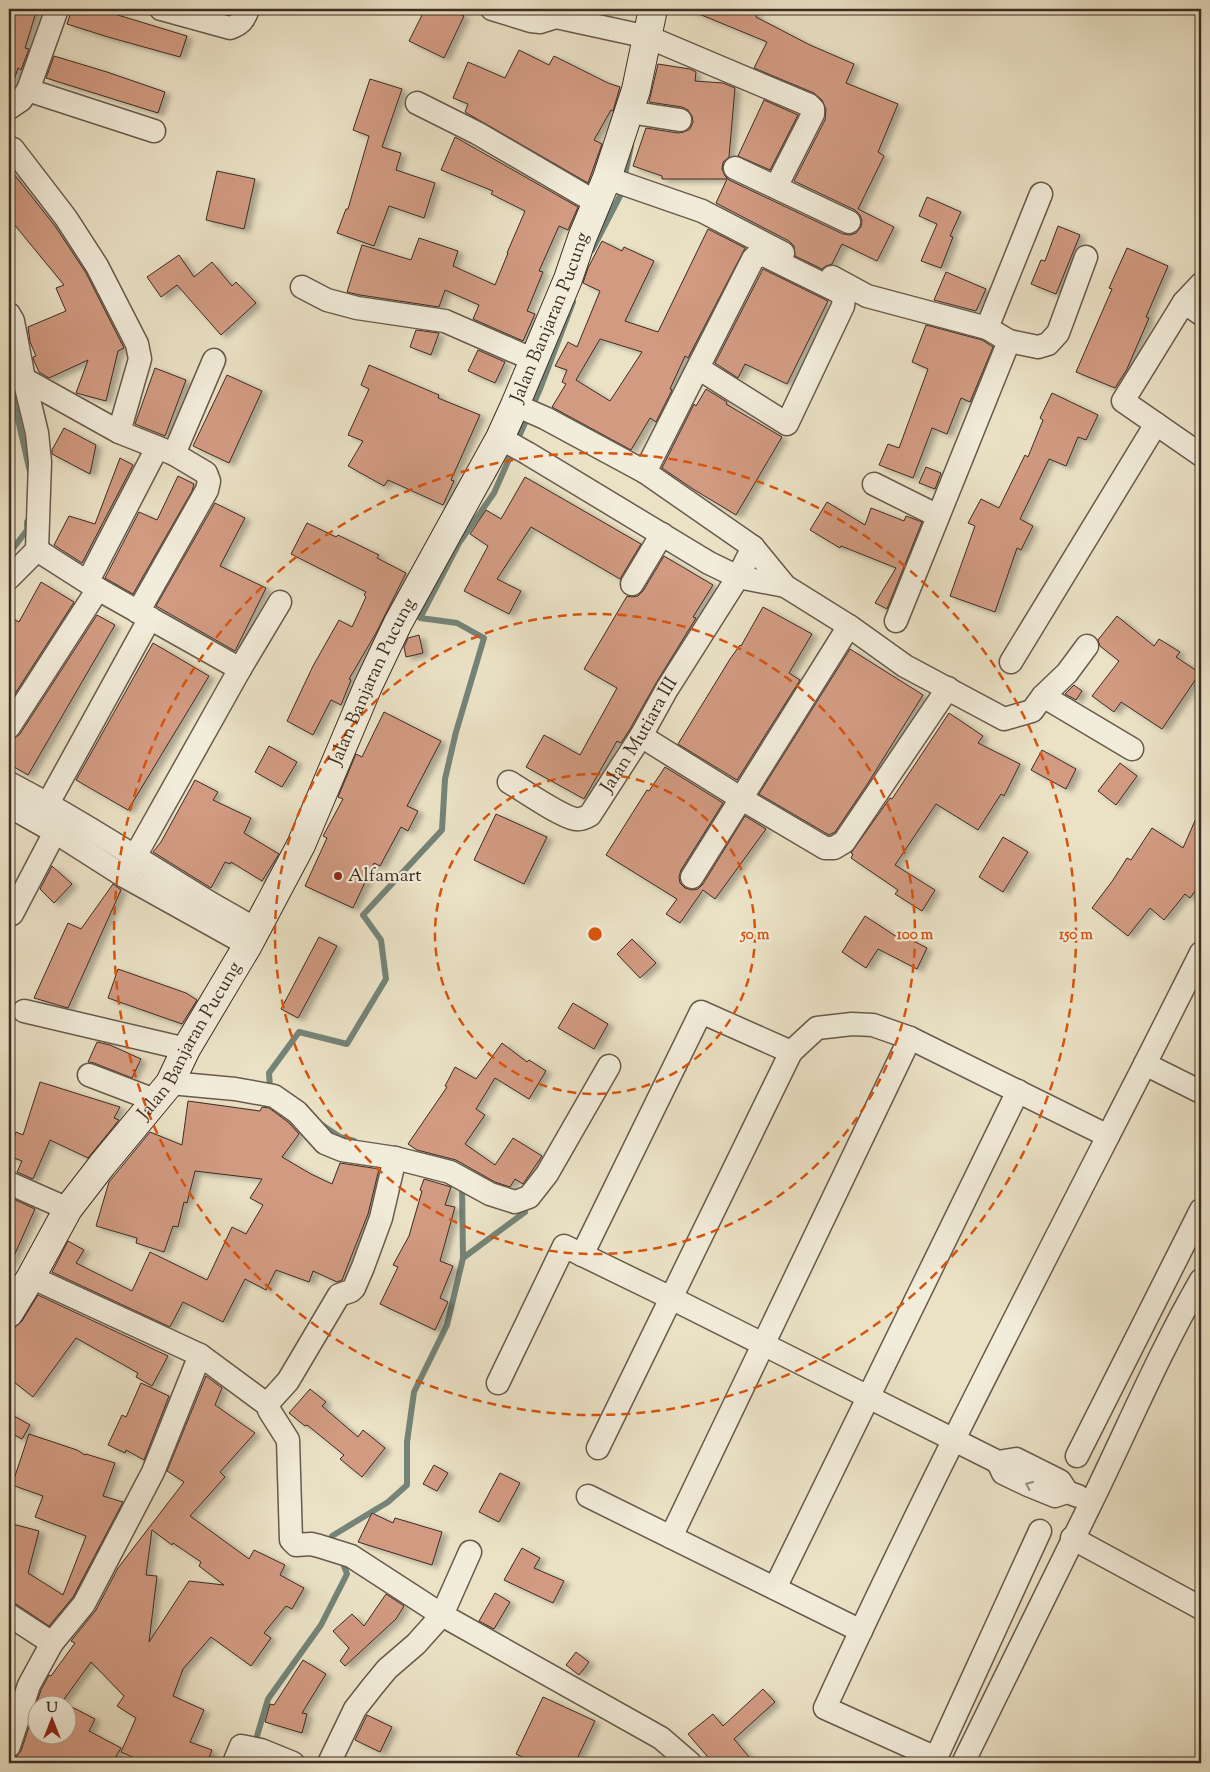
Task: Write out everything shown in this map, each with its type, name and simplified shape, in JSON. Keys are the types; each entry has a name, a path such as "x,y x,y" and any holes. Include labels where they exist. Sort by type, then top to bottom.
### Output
{"street":[{"path":"9,108 21,100 28,90 57,9"},
{"path":"161,9 230,28 240,24 248,9"},
{"path":"492,9 540,22 552,13 656,40 809,105 813,109 813,114 776,187"},
{"name":"Jalan Banjaran Pucung","path":"9,1313 68,1209 163,1092 252,937 301,844 368,686 398,623 512,444 518,406 534,360 568,279 582,238 597,203 617,182 656,40 653,9"},
{"path":"28,90 154,131"},
{"path":"417,103 477,133 597,203"},
{"path":"637,113 680,120"},
{"path":"9,148 13,150 66,218 97,266 137,344 140,359 119,432"},
{"path":"735,168 849,222"},
{"path":"617,182 702,211 867,296 987,328 1009,340 1038,346 1048,344 1058,333 1086,257"},
{"path":"987,328 1041,194"},
{"path":"644,472 753,259 757,255 766,256 839,292 844,299 843,306 787,424 698,368"},
{"path":"1201,284 1192,308 1123,402 1201,454"},
{"path":"302,287 327,300 357,308 445,321 534,360"},
{"path":"9,314 14,321 24,379 37,433 40,462 37,550 9,578"},
{"path":"896,621 1009,340"},
{"path":"9,727 93,585 214,360"},
{"path":"12,914 47,819 144,615 207,490 209,480 206,474 166,451 119,432 24,379"},
{"path":"518,406 543,417 644,472 753,547 785,586 850,626 906,666 1004,719 1032,711 1043,696 1067,673 1087,646"},
{"path":"1011,662 1156,424"},
{"path":"512,444 709,563 738,577 785,586"},
{"path":"874,484 938,516"},
{"path":"632,584 662,534"},
{"name":"Jalan Mutiara III","path":"510,782 563,814 575,819 583,819 590,816 641,736 666,689 738,577 753,547"},
{"path":"37,550 144,615 240,669"},
{"path":"124,876 240,669 280,602"},
{"path":"692,877 850,626"},
{"path":"641,736 825,848 834,848 844,842 948,688"},
{"path":"1043,696 1132,749"},
{"path":"9,783 47,819 124,876 252,937"},
{"path":"9,806 47,819 135,856 211,904 252,937"},
{"path":"1040,1531 936,1758 825,1708 954,1440 1201,953"},
{"path":"24,1011 186,1049"},
{"path":"582,1255 701,1012 791,1052"},
{"path":"598,1448 791,1052 817,1028 852,1024 872,1025 910,1038 1108,1136"},
{"path":"671,1537 910,1038"},
{"path":"1145,1064 1201,1092"},
{"path":"89,1075 163,1092 235,1089 274,1096 297,1112 325,1143 342,1150 395,1158 450,1172 490,1194 515,1202 529,1197 547,1174 609,1066"},
{"path":"775,1588 1018,1091"},
{"path":"395,1158 381,1218 354,1288 339,1295 288,1382 269,1402 271,1414 288,1440 291,1540 296,1545 311,1544 351,1556 442,1615 661,1738 690,1763"},
{"path":"9,1183 68,1209"},
{"path":"1077,1456 1201,1210"},
{"path":"498,1383 564,1246 672,1298 998,1462 1003,1473 1055,1496 1068,1492 1092,1501"},
{"path":"31,1277 200,1355 269,1406"},
{"path":"963,1763 1072,1538 1092,1501 1135,1407 1193,1310 1201,1280"},
{"path":"9,1746 29,1685 52,1643 84,1604 153,1472 200,1355"},
{"path":"588,1496 861,1631"},
{"path":"1072,1538 1201,1608"},
{"path":"329,1763 355,1709 388,1669 416,1644 442,1615 470,1552"},
{"path":"9,1615 52,1643"},
{"path":"246,1753 293,1763"}],"building":[{"path":"9,9 37,9 25,48 29,49 21,70 18,68 12,86 9,86"},
{"path":"72,9 98,9 187,36 180,57 67,24"},
{"path":"425,9 450,9 464,16 444,58 409,41"},
{"path":"687,9 744,9 757,14 756,17 810,45 854,64 846,83 898,104 878,152 884,156 858,209 894,227 877,261 842,244 832,264 822,269 795,256 794,246 789,241 716,203 727,179 662,179 662,176 633,166 646,128 678,133 690,129 693,122 688,110 682,107 649,102 658,64 690,69 696,72 695,81 723,83 735,88 729,157 723,162 722,169 729,180 843,234 850,235 856,233 861,227 860,215 855,210 794,181 825,120 826,109 822,100 814,93 754,68 767,42"},
{"path":"519,50 549,65 554,56 620,87 613,111 611,110 594,140 602,144 588,183 465,112 468,104 453,98 468,62 505,78"},
{"path":"54,56 165,92 158,113 46,78"},
{"path":"370,79 402,89 382,147 401,153 396,170 435,183 424,218 389,206 374,246 337,233 346,209 348,209 369,136 353,130"},
{"path":"764,100 798,115 770,170 738,156"},
{"path":"455,137 578,207 568,230 559,226 539,271 543,272 527,311 535,314 523,341 473,319 479,305 445,290 439,307 347,292 362,245 411,260 419,238 458,251 453,266 495,285 525,211 491,194 493,191 441,170"},
{"path":"9,168 55,226 86,273 124,348 118,351 106,401 76,393 88,360 49,378 39,372 34,361 33,357 36,356 30,342 28,327 66,311 56,288 64,285 9,218"},
{"path":"217,171 255,179 244,229 206,220"},
{"path":"927,197 961,212 950,236 953,237 941,268 921,261 937,224 919,216"},
{"path":"1058,226 1080,235 1056,294 1031,284 1041,260 1045,261"},
{"path":"708,229 745,248 688,358 685,356 670,389 672,390 656,422 650,418 631,450 552,407 566,384 562,382 567,370 555,366 568,342 577,347 600,291 583,283 588,268 602,241 622,251 624,247 654,261 625,321 658,332","holes":["600,339 642,352 610,401 576,380"]},
{"path":"1127,248 1168,266 1146,317 1149,318 1127,369 1115,388 1076,372 1112,289 1109,288"},
{"path":"179,255 194,277 212,262 232,286 236,282 256,303 221,335 177,285 161,297 147,277"},
{"path":"763,269 828,301 787,384 745,364 738,378 715,363"},
{"path":"946,272 986,289 976,311 934,300"},
{"path":"926,325 982,340 993,347 970,402 961,398 947,434 932,428 913,478 879,465 888,444 899,448 928,369 912,362"},
{"path":"416,330 439,333 431,355 410,347"},
{"path":"478,350 505,362 495,383 468,371"},
{"path":"369,365 439,395 438,398 480,415 451,480 454,481 443,505 388,480 384,486 348,466 363,441 348,435 369,389 361,385"},
{"path":"155,368 186,380 165,436 135,424"},
{"path":"227,375 262,391 229,463 193,446"},
{"path":"706,389 727,402 726,404 782,437 736,515 662,468 694,404 696,406"},
{"path":"1052,393 1098,415 1086,440 1078,437 1066,466 1049,459 1020,519 1033,526 1021,550 1017,548 995,612 950,596 975,526 968,523 981,499 999,508 1025,455 1028,457 1043,420 1040,418"},
{"path":"64,428 96,445 90,474 52,454 52,450"},
{"path":"120,458 133,465 82,563 54,545 69,516 95,524"},
{"path":"926,467 941,473 935,489 919,483"},
{"path":"178,476 194,484 192,491 133,594 105,578 139,512 157,520"},
{"path":"525,477 641,544 620,579 531,527 497,579 521,591 509,614 464,591 488,546 470,534 486,510 501,519"},
{"path":"827,502 865,525 871,508 904,521 906,516 922,522 887,609 875,603 896,568 841,546 840,548 810,530"},
{"path":"215,503 245,518 220,566 266,588 235,651 156,606"},
{"path":"307,523 336,537 338,535 379,555 377,558 406,573 376,633 349,679 351,680 341,705 331,700 313,735 287,721 313,666 339,620 352,627 366,597 364,595 366,592 291,554"},
{"path":"664,556 713,585 693,617 696,618 630,729 621,743 617,741 584,799 526,767 544,735 580,755 617,688 584,669 627,596 638,596 643,591"},
{"path":"41,582 74,602 9,703 9,617 19,622"},
{"path":"763,607 812,634 789,673 800,680 737,780 678,744 730,659 741,646"},
{"path":"97,615 115,625 28,775 9,764 9,740 20,734"},
{"path":"1117,616 1154,646 1159,639 1180,652 1176,657 1200,673 1162,729 1121,702 1114,712 1092,696 1119,661 1100,646 1098,640"},
{"path":"419,635 423,653 406,657 404,647 408,638"},
{"path":"153,643 209,676 128,810 76,780"},
{"path":"850,649 923,695 868,783 835,832 829,835 759,794"},
{"path":"1074,685 1082,691 1076,700 1065,694"},
{"path":"384,712 441,741 407,806 418,811 408,831 401,827 380,866 374,863 353,908 305,886 327,838 323,836 343,799 338,797 356,754 362,757"},
{"path":"949,713 983,736 978,743 1020,764 1004,796 1001,794 978,830 936,804 895,865 935,890 922,911 895,894 898,890 851,858 853,854 851,853 890,798 892,799"},
{"path":"269,746 297,762 282,787 255,772"},
{"path":"1042,750 1076,769 1066,789 1031,770"},
{"path":"1120,763 1137,776 1116,805 1098,791"},
{"path":"665,767 723,803 681,870 680,883 685,888 698,889 703,884 745,816 766,829 715,899 703,890 680,923 666,914 677,899 606,855 647,790 649,791"},
{"path":"195,780 218,792 213,800 251,818 244,833 279,854 262,881 231,862 230,864 225,862 211,888 153,852 161,842"},
{"path":"1201,807 1201,883 1190,898 1185,894 1164,920 1150,908 1128,936 1092,908 1127,858 1131,860 1152,828 1183,848"},
{"path":"496,814 547,837 524,884 474,860"},
{"path":"1003,837 1028,852 1003,892 979,877"},
{"path":"52,866 72,884 54,903 40,889"},
{"path":"113,884 121,890 68,1008 34,998 68,923 81,929"},
{"path":"865,916 900,939 902,935 927,948 917,969 878,949 866,968 842,952"},
{"path":"319,937 337,946 298,1018 281,1009"},
{"path":"632,939 656,963 640,978 617,954"},
{"path":"118,969 186,993 197,1000 182,1024 108,998"},
{"path":"573,1003 608,1024 594,1049 558,1028"},
{"path":"97,1042 110,1045 141,1059 132,1078 88,1062"},
{"path":"502,1043 527,1062 529,1060 546,1071 529,1099 495,1078 476,1109 485,1115 465,1144 495,1165 513,1138 542,1156 523,1184 515,1179 510,1187 495,1182 456,1160 417,1150 408,1144 447,1087 445,1086 455,1067 476,1079"},
{"path":"40,1082 120,1107 114,1118 119,1120 88,1158 50,1140 33,1179 17,1172 22,1161 9,1156 9,1150 16,1132 23,1135"},
{"path":"188,1101 260,1111 262,1107 269,1108 288,1122 299,1134 282,1157 332,1184 340,1163 379,1169 368,1214 342,1280 337,1282 313,1271 309,1282 276,1270 266,1290 245,1279 223,1322 183,1302 170,1327 52,1272 68,1241 84,1250 76,1263 132,1291 150,1252 207,1280 232,1227 246,1234 263,1205 250,1198 262,1179 195,1171 187,1203 184,1202 178,1227 173,1226 164,1252 136,1243 137,1238 96,1226 109,1182 150,1132 182,1145"},
{"path":"424,1179 451,1187 445,1205 455,1207 440,1261 453,1266 440,1298 448,1302 435,1330 380,1304 398,1267 393,1265 409,1236"},
{"path":"9,1197 35,1209 9,1267"},
{"path":"38,1295 168,1356 152,1386 136,1377 138,1373 76,1338 33,1397 9,1378 9,1338"},
{"path":"206,1376 222,1388 215,1405 255,1433 220,1472 225,1477 190,1516 249,1559 254,1550 285,1565 280,1575 304,1588 292,1609 286,1606 264,1633 271,1638 251,1666 211,1637 183,1669 173,1696 204,1710 190,1742 212,1750 207,1763 146,1763 121,1752 136,1718 117,1706 124,1696 91,1662 68,1694 40,1694 49,1675 51,1676 75,1643 71,1641 96,1610 118,1568 184,1482 167,1471","holes":["152,1530 172,1545 173,1543 201,1562 199,1566 224,1585 189,1581 149,1642 157,1576 146,1575"]},
{"path":"141,1383 169,1396 144,1460 126,1450 125,1453 108,1445 122,1415 126,1417"},
{"path":"310,1389 326,1402 322,1406 358,1437 363,1430 385,1448 362,1477 340,1459 344,1455 289,1413"},
{"path":"9,1413 30,1425 22,1439 9,1432"},
{"path":"29,1434 77,1450 85,1455 115,1463 103,1496 123,1502 73,1597 49,1626 16,1604 9,1602 9,1541 13,1524 39,1531 28,1573 63,1595 86,1536 35,1517 43,1496 12,1485"},
{"path":"434,1465 448,1473 437,1491 423,1484"},
{"path":"500,1473 520,1483 499,1522 479,1512"},
{"path":"372,1513 393,1523 395,1518 442,1532 432,1565 358,1542"},
{"path":"522,1548 540,1558 534,1568 564,1581 553,1603 504,1580"},
{"path":"495,1593 510,1602 494,1629 479,1621"},
{"path":"386,1594 404,1606 396,1619 345,1666 340,1661 349,1648 333,1631 352,1614 364,1626"},
{"path":"576,1652 589,1662 579,1675 566,1665"},
{"path":"303,1660 326,1674 302,1713 307,1714 302,1733 265,1722 270,1704 274,1705"},
{"path":"763,1689 775,1702 734,1739 754,1763 713,1763 688,1734 713,1714 723,1726"},
{"path":"543,1697 595,1721 575,1763 535,1763 516,1754"},
{"path":"78,1710 95,1719 89,1731 121,1748 112,1763 17,1763 9,1759 17,1756 21,1751 28,1730 28,1744 78,1744"},
{"path":"367,1715 392,1727 380,1752 355,1740"}],"waterway":[{"path":"592,250 621,194 631,146"},
{"path":"273,1089 270,1087 269,1073 299,1032 347,1044 386,979 381,940 363,915 442,830 445,779 456,732 484,638 457,623 420,618 459,543 494,493 540,389 573,302"},
{"path":"9,380 30,472"},
{"path":"9,554 27,530 27,522"},
{"path":"319,1123 340,1137 354,1141"},
{"path":"462,1184 463,1258"},
{"path":"335,1544 332,1536 388,1502 407,1485 407,1442 414,1392 447,1325 463,1258 525,1212"},
{"path":"249,1763 268,1699 321,1625 347,1574 342,1561"}],"place":[{"name":"Alfamart","path":"338,876"}]}
